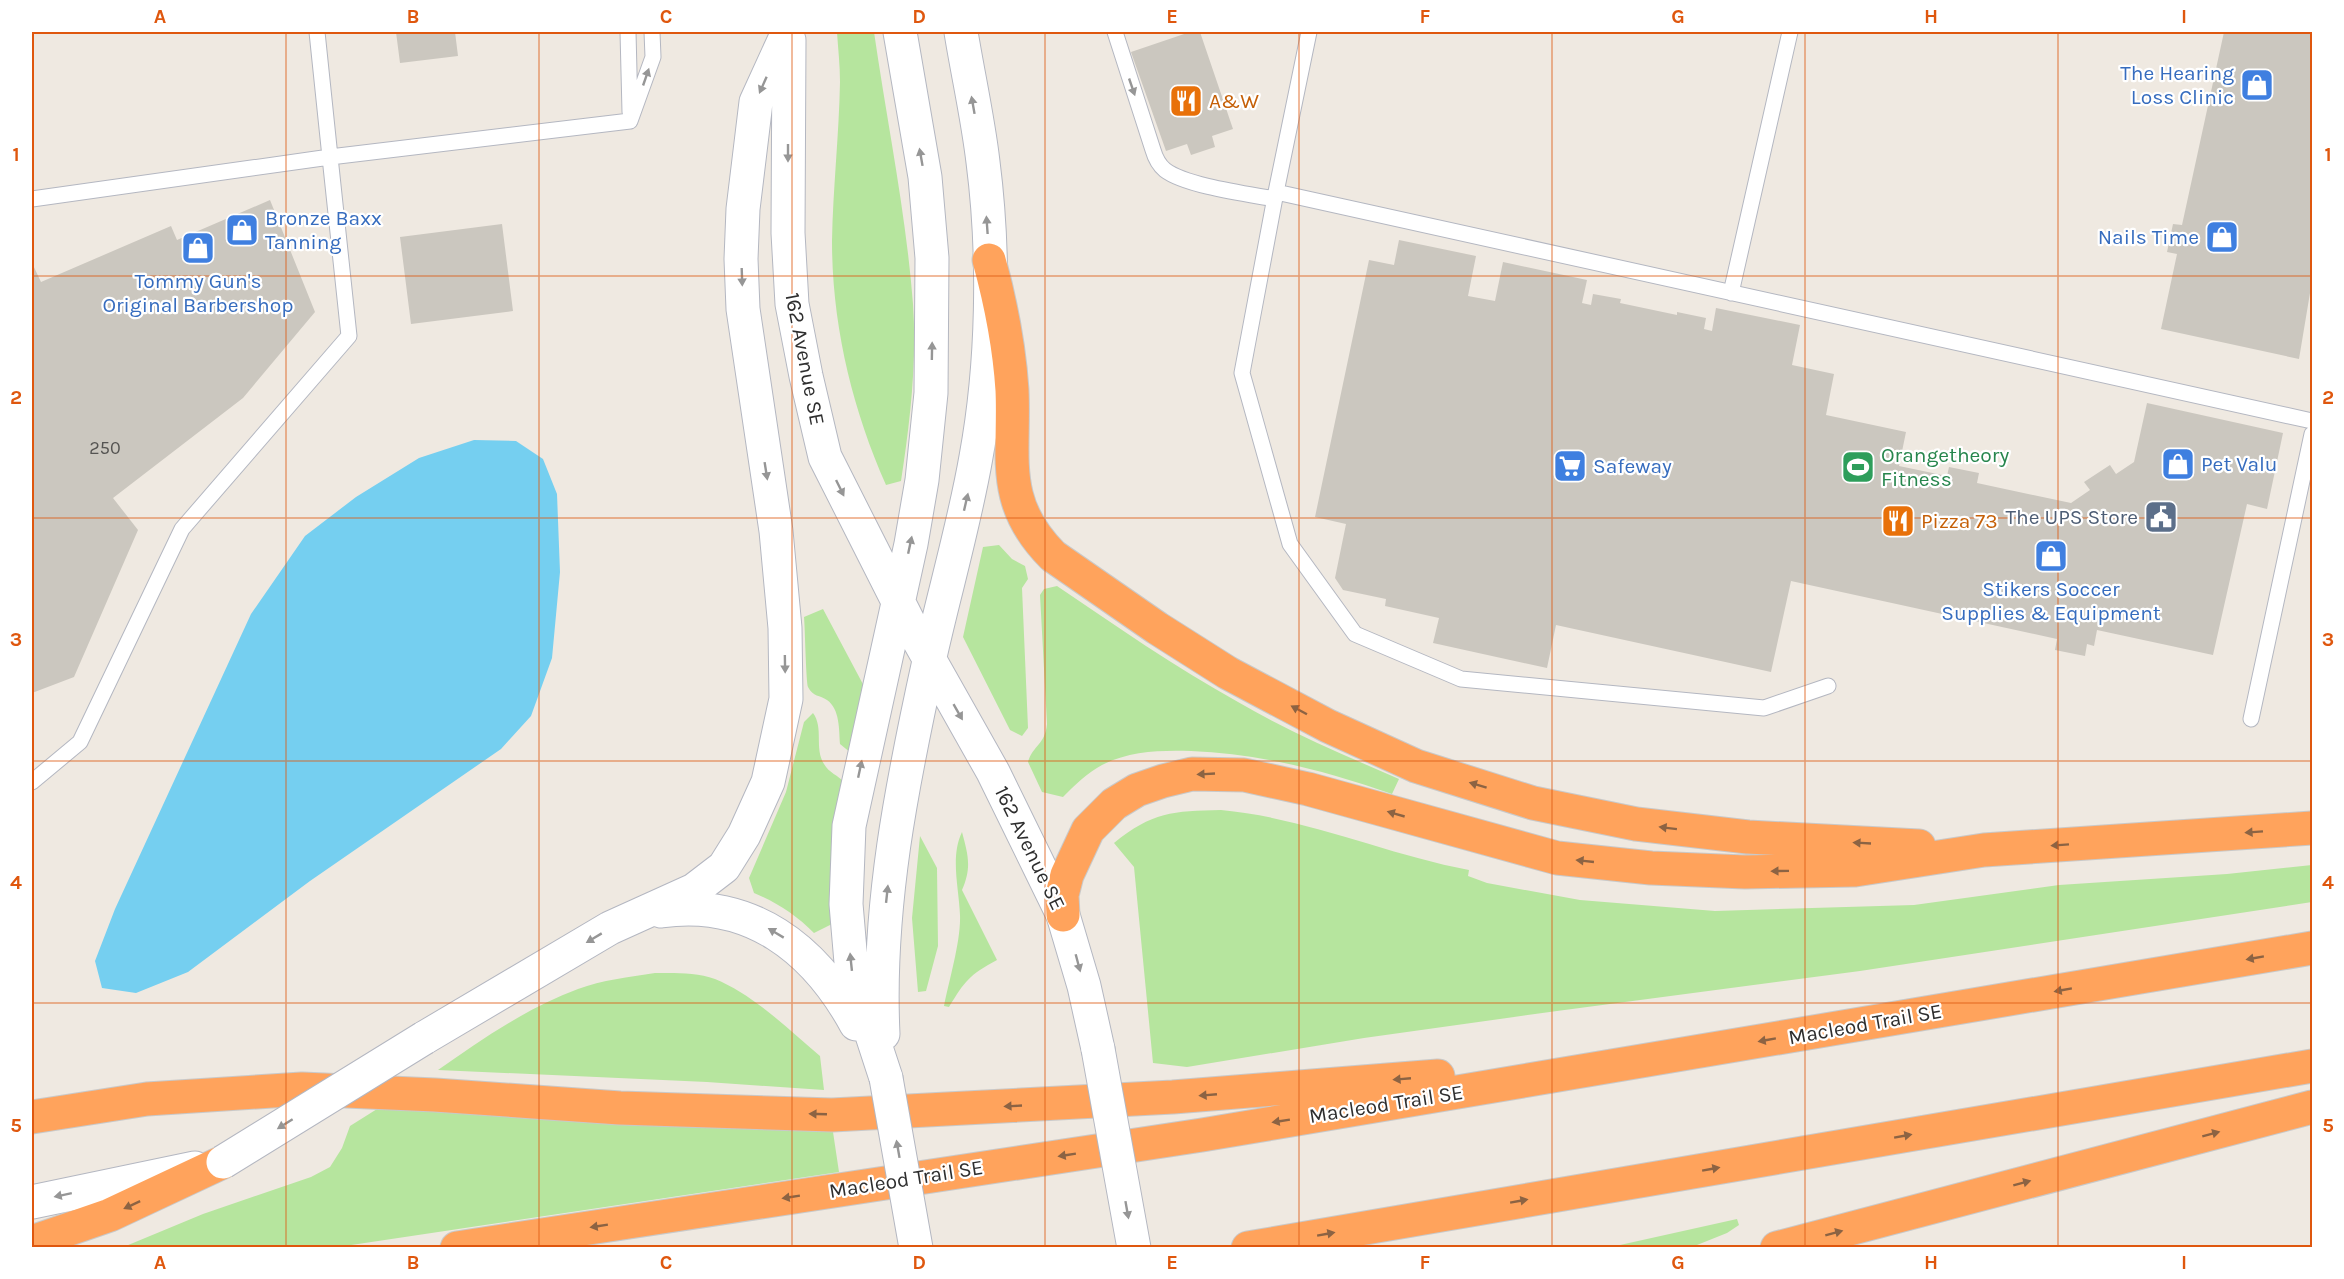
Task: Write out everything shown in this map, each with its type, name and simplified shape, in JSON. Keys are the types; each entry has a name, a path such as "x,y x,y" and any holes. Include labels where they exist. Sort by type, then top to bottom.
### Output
{"highway":[{"path":"990,260 1004,315 1012,390 1011,476 1020,508 1039,542 1053,556 1228,673 1328,726 1416,766 1533,803 1636,824 1748,837 1983,850"},
{"path":"1064,915 1062,895 1067,875 1088,830 1114,804 1137,790 1192,774 1244,775 1308,789 1557,858 1651,868 1745,872 1856,870 1983,850 2313,828"},
{"name":"Macleod Trail SE","path":"458,1248 1202,1135 2313,948"},
{"path":"32,1117 147,1099 302,1089 435,1095 620,1108 832,1114 1173,1098 1670,1056"},
{"path":"1248,1248 2313,1066"},
{"path":"1777,1248 2313,1107"},
{"path":"32,1242 110,1215 223,1162"}],"main road":[{"name":"162 Avenue SE","path":"788,32 788,233 794,314 825,457 929,661 993,772 1064,915 1084,986 1098,1049 1134,1248"},
{"path":"32,1202 223,1162 424,1038 610,928 694,890 724,867 744,835 768,782 786,699 785,627 776,531 746,331 741,259 743,209 756,102 788,32"},
{"path":"886,1078 852,974 846,904 849,826 922,480 931,393 932,258 925,177 900,32"},
{"path":"916,1248 886,1078 881,996 886,904 899,810 929,661 976,456 988,357 990,260 983,163 961,32"},
{"path":"646,913 684,908 722,911 756,921 787,940 815,965 845,1004 886,1078"}],"lane":[{"path":"32,783 80,742 182,529 349,336 317,32"},
{"path":"628,32 630,121"},
{"path":"630,121 653,57 652,32"},
{"path":"1115,32 1152,150 1165,170 1195,182 1275,196 1731,292 2313,421"},
{"path":"1309,32 1242,373 1290,544 1355,634 1461,679 1764,708 1828,686"},
{"path":"1731,292 1790,32"},
{"path":"32,199 330,157 630,121"},
{"path":"2251,719 2313,434"}],"green space":[{"path":"837,32 874,32 910,270 914,348 910,415 901,481 886,485 854,396 846,366 836,304 832,241 840,82"},
{"path":"999,545 1012,559 1025,566 1028,579 1022,588 1028,728 1022,736 1010,730 963,637 983,547"},
{"path":"1057,586 1169,660 1257,713 1317,743 1399,779 1392,794 1293,765 1243,756 1180,751 1145,752 1112,760 1091,772 1063,797 1042,792 1028,762 1044,736 1047,724 1040,595 1044,589"},
{"path":"823,609 865,688 851,753 840,744 838,720 831,704 812,693 808,687 804,617"},
{"path":"813,713 818,725 821,758 828,770 845,783 832,924 814,933 786,910 754,893 749,878 786,792 804,722"},
{"path":"1221,810 1284,820 1469,870 1468,876 1487,883 1580,900 1715,911 1914,905 2059,885 2227,874 2312,865 2312,902 1860,971 1364,1038 1187,1067 1153,1063 1134,867 1114,843 1140,825 1164,815 1189,811"},
{"path":"962,832 968,861 962,890 997,960 968,979 949,1007 944,1006 960,925 956,852"},
{"path":"920,836 937,868 938,946 926,991 918,992 912,918"},
{"path":"655,973 685,973 715,979 757,1003 820,1056 824,1090 707,1082 438,1070 505,1025 541,1005 596,983"},
{"path":"385,1104 627,1123 833,1132 839,1172 338,1247 121,1248 203,1214 311,1177 330,1167 342,1148 350,1126"},
{"path":"1737,1219 1739,1225 1727,1233 1692,1247 1611,1247"}],"water":[{"path":"474,440 516,441 543,459 557,494 560,572 552,658 531,716 501,749 310,881 188,972 136,993 102,988 95,961 115,909 251,614 305,536 356,497 419,458"}],"building":[{"path":"396,32 455,32 458,56 400,63"},
{"name":"A&W","path":"1190,32 1200,32 1233,129 1212,136 1215,147 1191,155 1187,144 1166,151 1131,52"},
{"path":"2224,32 2312,32 2312,281 2299,359 2161,329 2177,254 2167,252 2173,224 2182,225"},
{"path":"270,200 315,312 243,398 113,498 138,530 74,677 32,693 32,263 41,282 171,226 177,240"},
{"path":"502,224 513,311 411,324 400,237"},
{"name":"Safeway","path":"1399,240 1476,256 1468,296 1495,301 1503,262 1587,280 1582,303 1591,305 1593,294 1621,299 1620,303 1677,315 1677,312 1706,318 1704,329 1712,331 1716,308 1800,325 1792,365 1834,374 1826,415 1906,432 1899,466 1947,476 1949,467 1979,473 1977,483 2071,503 2090,490 2084,482 2110,465 2116,474 2134,462 2147,403 2283,433 2267,509 2247,504 2213,655 2097,630 2094,646 2087,644 2085,656 2055,650 2057,639 1791,581 1771,672 1556,625 1547,668 1433,643 1439,618 1385,606 1386,599 1343,590 1335,578 1346,524 1315,517 1369,260 1394,265"}],"place":[{"name":"The Hearing Loss Clinic","path":"2257,85"},
{"name":"A&W","path":"1186,101"},
{"name":"Bronze Baxx Tanning","path":"242,230"},
{"name":"Nails Time","path":"2222,237"},
{"name":"Tommy Gun's Original Barbershop","path":"198,248"},
{"name":"Pet Valu","path":"2178,464"},
{"name":"Safeway","path":"1570,466"},
{"name":"Orangetheory Fitness","path":"1858,467"},
{"name":"The UPS Store","path":"2161,517"},
{"name":"Pizza 73","path":"1898,521"},
{"name":"Stikers Soccer Supplies & Equipment","path":"2051,556"}]}
